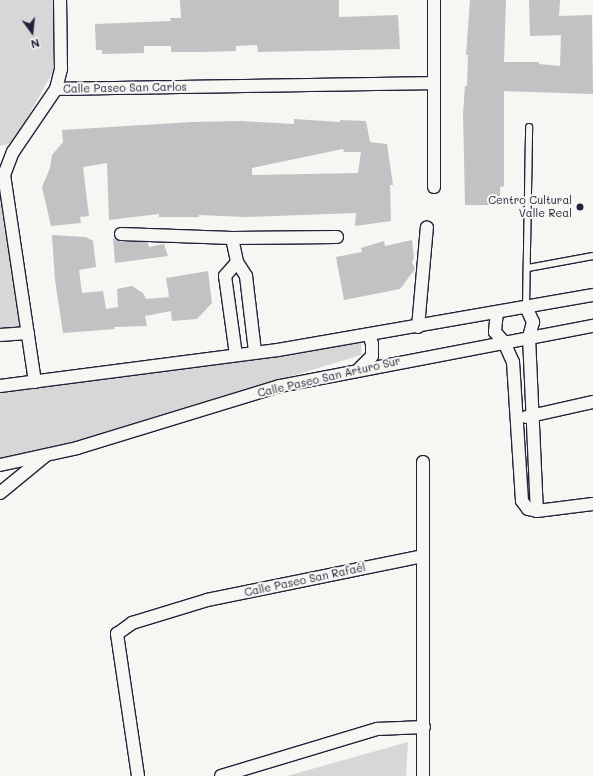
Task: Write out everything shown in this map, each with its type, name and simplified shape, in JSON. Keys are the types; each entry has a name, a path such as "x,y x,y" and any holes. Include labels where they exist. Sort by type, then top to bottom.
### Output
{"street":[{"path":"56,89 61,69 60,0"},
{"path":"434,0 434,188"},
{"name":"Calle Paseo San Carlos","path":"35,382 4,175 13,152 56,89 433,82"},
{"path":"418,327 427,227"},
{"path":"121,234 232,238 337,237"},
{"path":"232,238 236,262 246,276 255,352"},
{"path":"236,262 225,276 236,355"},
{"path":"0,386 236,355 418,327 593,295"},
{"path":"526,307 533,322 530,337 537,511"},
{"path":"497,312 495,332 504,342 513,362 519,490 522,501 528,509 537,511 593,504"},
{"name":"Calle Paseo San Arturo Sur","path":"0,465 47,455 280,386 359,368 593,326"},
{"path":"0,335 28,333"},
{"path":"359,368 372,356 372,344 368,334"},
{"path":"516,418 533,417 593,402"},
{"path":"0,493 47,455"},
{"path":"423,462 423,776"},
{"name":"Calle Paseo San Rafaél","path":"138,776 117,634 132,623 207,600 423,556"},
{"path":"221,776 377,730 424,727"}],"lane":[{"path":"526,307 528,268 528,127"},
{"path":"528,268 593,256"}],"shaded area":[{"path":"0,0 54,0 58,63 13,143 0,146"},
{"path":"7,163 24,331 0,333 0,164"},
{"path":"362,339 361,355 46,451 0,462 0,390"},
{"path":"408,742 406,776 287,776"}],"building":[{"path":"180,0 339,0 339,17 398,15 400,49 258,52 257,45 236,46 236,51 171,52 171,46 144,46 144,53 102,54 102,50 96,50 95,24 171,21 170,18 181,18"},
{"path":"470,0 506,0 504,62 539,62 539,64 560,66 561,35 530,36 529,0 560,0 559,16 592,15 593,94 504,91 504,186 500,187 500,199 489,205 465,205 463,114 465,86 467,86 468,55 466,55"},
{"path":"294,119 340,122 340,120 366,121 370,142 387,144 393,185 390,185 391,221 355,226 356,213 245,217 199,215 199,217 159,217 159,214 109,220 107,163 83,167 89,216 80,217 81,223 51,226 42,187 50,168 52,155 63,142 62,130 192,122 240,121 294,124","holes":["343,149 344,152 361,152 358,173 252,175 252,168"]},
{"path":"52,235 86,237 93,241 96,267 79,270 82,293 103,291 106,309 118,307 117,289 132,286 143,293 146,299 169,297 166,278 208,271 212,303 197,319 172,321 171,311 145,316 147,326 114,327 115,329 63,333 55,280"},
{"path":"113,238 121,242 148,242 149,247 164,244 168,256 115,263"},
{"path":"412,240 414,258 412,262 415,269 400,289 344,300 336,257 362,252 361,248 384,241 385,246"}],"place":[{"name":"Centro Cultural Valle Real","path":"580,207"}]}
